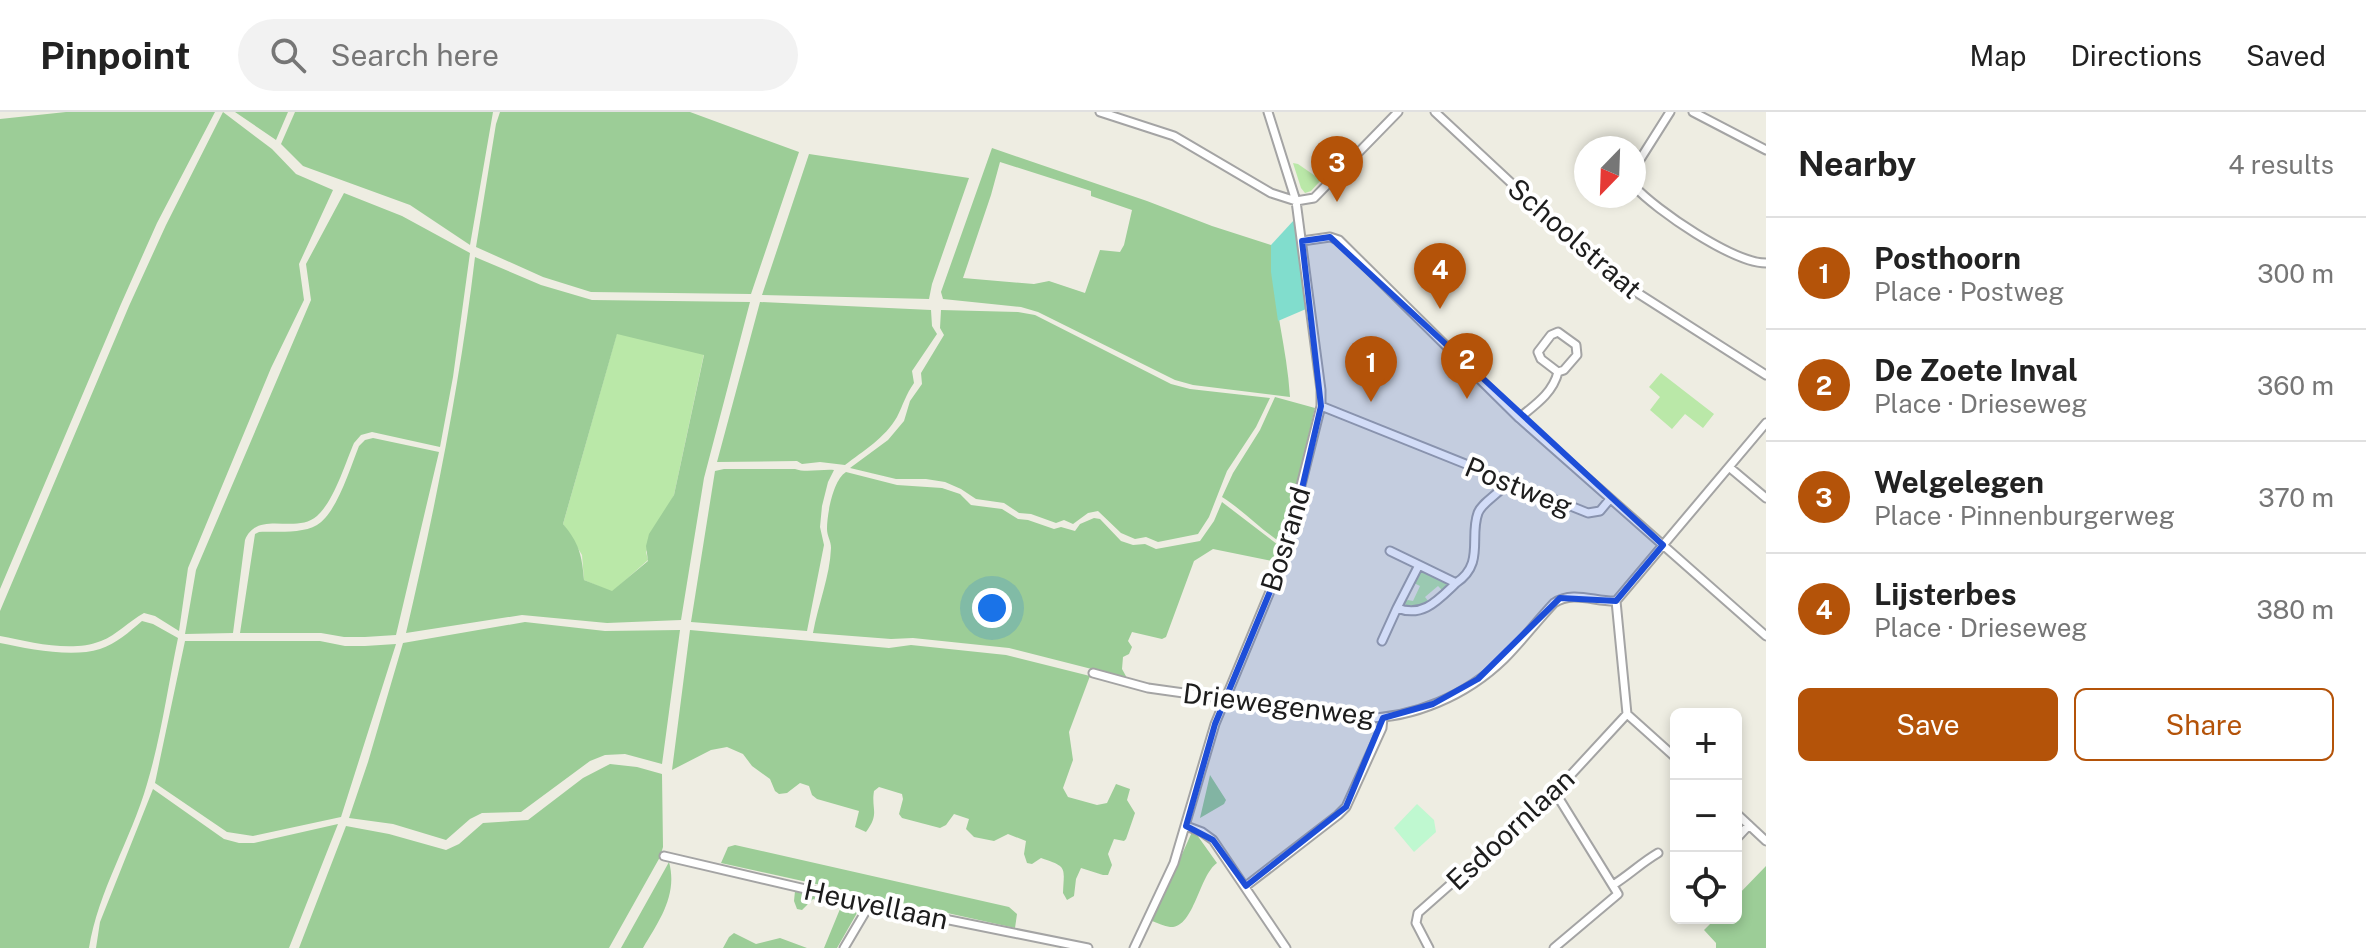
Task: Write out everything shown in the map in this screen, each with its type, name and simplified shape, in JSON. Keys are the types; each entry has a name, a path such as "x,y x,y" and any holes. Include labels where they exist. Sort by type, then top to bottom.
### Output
{"street":[{"path":"1100,112 1174,136 1271,193 1296,201 1314,198 1398,112"},
{"name":"Bosrand","path":"1134,948 1174,863 1215,724 1287,549 1321,406 1296,201 1268,112"},
{"name":"Schoolstraat","path":"1435,112 1611,276 1766,375"},
{"path":"1646,150 1670,112"},
{"path":"1693,112 1766,150"},
{"path":"1646,197 1702,237 1741,258 1766,263"},
{"path":"1302,241 1330,237 1339,240 1519,418 1610,499"},
{"path":"1519,418 1543,398 1554,384 1558,372 1568,367 1577,355 1573,342 1558,332 1551,335 1538,352 1541,359 1558,372"},
{"name":"Postweg","path":"1321,406 1588,513 1600,511 1610,499 1766,636"},
{"path":"1670,753 1627,714 1616,601 1766,423"},
{"path":"1729,467 1766,498"},
{"path":"1397,608 1413,612 1424,610 1465,575 1471,564 1477,536 1475,523 1480,508 1495,497 1508,481"},
{"path":"1390,551 1456,583"},
{"path":"1382,641 1419,565"},
{"name":"Driewegenweg","path":"1093,673 1148,688 1362,718 1383,718 1424,708 1478,679 1503,659 1560,598 1576,596 1616,601"},
{"name":"Esdoornlaan","path":"1429,948 1416,923 1418,913 1555,792 1627,714"},
{"path":"1246,886 1346,807 1382,728 1383,718"},
{"path":"1554,948 1618,894 1555,792"},
{"path":"1742,819 1766,841"},
{"path":"1742,833 1749,825"},
{"path":"1186,826 1213,840 1286,948"},
{"path":"1613,885 1633,872 1638,864 1658,853"},
{"name":"Heuvellaan","path":"664,856 870,904 1088,948"},
{"path":"844,948 870,904"}],"highlighted area":[{"path":"1330,237 1663,545 1616,601 1560,598 1478,679 1433,704 1383,718 1346,807 1246,886 1213,840 1186,826 1215,724 1281,565 1300,497 1321,406 1302,241"}],"green space":[{"path":"66,112 215,112 157,223 0,589 0,119"},
{"path":"223,112 272,149 296,174 333,190 299,264 304,300 271,368 188,568 179,631 144,613 101,641 77,646 0,636 0,611 129,306"},
{"path":"235,112 288,112 276,140"},
{"path":"295,112 493,112 470,245 410,205 303,166 281,144"},
{"path":"500,112 690,112 799,152 751,294 591,292 543,277 476,247"},
{"path":"992,148 1271,245 1290,397 1175,380 1038,312 1021,307 943,299 941,292","holes":["1000,162 1091,191 1091,196 1132,210 1124,245 1120,252 1100,250 1085,293 1049,281 1034,284 963,278"]},
{"path":"809,154 969,178 929,299 762,295"},
{"path":"1293,163 1321,180 1311,191 1305,193 1301,188"},
{"path":"344,193 402,216 470,253 440,447 372,432 361,435 354,443 334,492 317,516 298,523 259,526 245,540 233,633 185,634 196,570 311,300 306,264"},
{"path":"475,257 541,285 592,300 750,302 704,478 681,620 607,623 522,615 406,633 446,446","holes":["617,334 704,355 674,495 649,534 646,546 648,561 612,591 584,580 579,550 563,524"]},
{"path":"760,302 931,310 932,326 937,334 912,371 914,383 897,417 880,438 845,465 820,462 802,464 797,461 717,462"},
{"path":"941,310 1035,315 1171,384 1270,398 1256,427 1227,471 1209,517 1198,534 1158,542 1146,537 1135,539 1121,533 1098,511 1088,513 1073,524 1064,520 1056,523 1019,513 1004,503 976,499 945,482 896,479 850,468 888,440 904,421 910,401 922,384 921,373 944,335 940,328"},
{"path":"617,333 704,354 674,495 646,552 648,560 612,592 584,580 582,555 563,524"},
{"path":"1661,373 1714,414 1703,428 1685,414 1672,429 1650,410 1660,397 1649,387"},
{"path":"1275,397 1315,408 1283,544 1222,497"},
{"path":"373,438 439,452 396,635 344,637 321,633 240,633 255,534 297,531 317,525 337,501 359,446"},
{"path":"834,470 822,506 820,527 824,545 807,631 691,622 715,471"},
{"path":"846,472 897,485 942,488 960,494 971,505 1002,509 1018,519 1054,529 1061,527 1075,531 1080,524 1094,518 1100,519 1121,541 1133,545 1145,544 1156,549 1200,541 1222,502 1282,548 1277,562 1213,549 1194,561 1166,637 1162,639 1132,632 1128,641 1132,647 1129,654 1123,657 1122,669 1127,678 1009,648 913,638 813,633 830,559 827,529 830,506 834,490"},
{"path":"1423,571 1449,583 1443,591 1438,586 1425,597 1429,602 1419,608 1407,607 1404,602 1413,601 1420,586 1414,583"},
{"path":"142,621 178,638 147,784 107,886 89,948 0,948 0,643 50,652 89,652 111,644"},
{"path":"525,622 605,631 680,630 662,764 625,754 605,755 590,761 521,812 482,813 470,819 446,840 393,824 349,818 403,643"},
{"path":"690,630 889,648 911,645 1006,655 1090,676 1069,732 1073,760 1063,788 1068,797 1097,805 1107,803 1116,784 1130,789 1127,800 1135,813 1126,839 1114,839 1108,854 1112,865 1108,875 1081,868 1074,896 1067,900 1063,893 1064,878 1060,866 1041,858 1032,864 1027,863 1024,854 1026,841 1008,834 994,841 974,837 966,829 969,819 954,814 940,828 902,818 899,814 902,794 879,787 874,791 874,816 866,832 855,827 859,811 817,799 809,786 800,783 787,793 779,794 770,779 752,766 743,754 727,747 711,750 672,770"},
{"path":"185,641 320,641 345,646 396,644 341,817 253,836 227,832 155,783"},
{"path":"610,764 662,774 663,847 609,948 299,948 346,826 446,850 459,844 483,823 528,820 583,778"},
{"path":"1210,775 1226,800 1200,818"},
{"path":"153,789 224,839 239,843 254,843 338,824 289,948 96,948 100,922"},
{"path":"1417,804 1434,820 1436,832 1414,852 1394,828"},
{"path":"1192,832 1217,863 1205,878 1185,920 1168,927 1152,921"},
{"path":"735,845 1009,907 1017,914 1015,928 721,863 728,847"},
{"path":"669,862 669,897 655,928 643,948 621,948"},
{"path":"1766,866 1766,948 1716,948 1716,943 1704,930 1710,924 1742,924 1742,891"},
{"path":"795,891 861,906 837,948 824,948 840,909 813,899 802,910 797,909"},
{"path":"734,933 756,944 780,938 807,948 723,948"}],"shaded area":[{"path":"1294,220 1306,309 1278,321 1271,272 1271,245"}],"place":[{"name":"Welgelegen","path":"1337,202"},
{"name":"Lijsterbes","path":"1440,309"},
{"name":"De Zoete Inval","path":"1467,399"},
{"name":"Posthoorn","path":"1371,402"}]}
